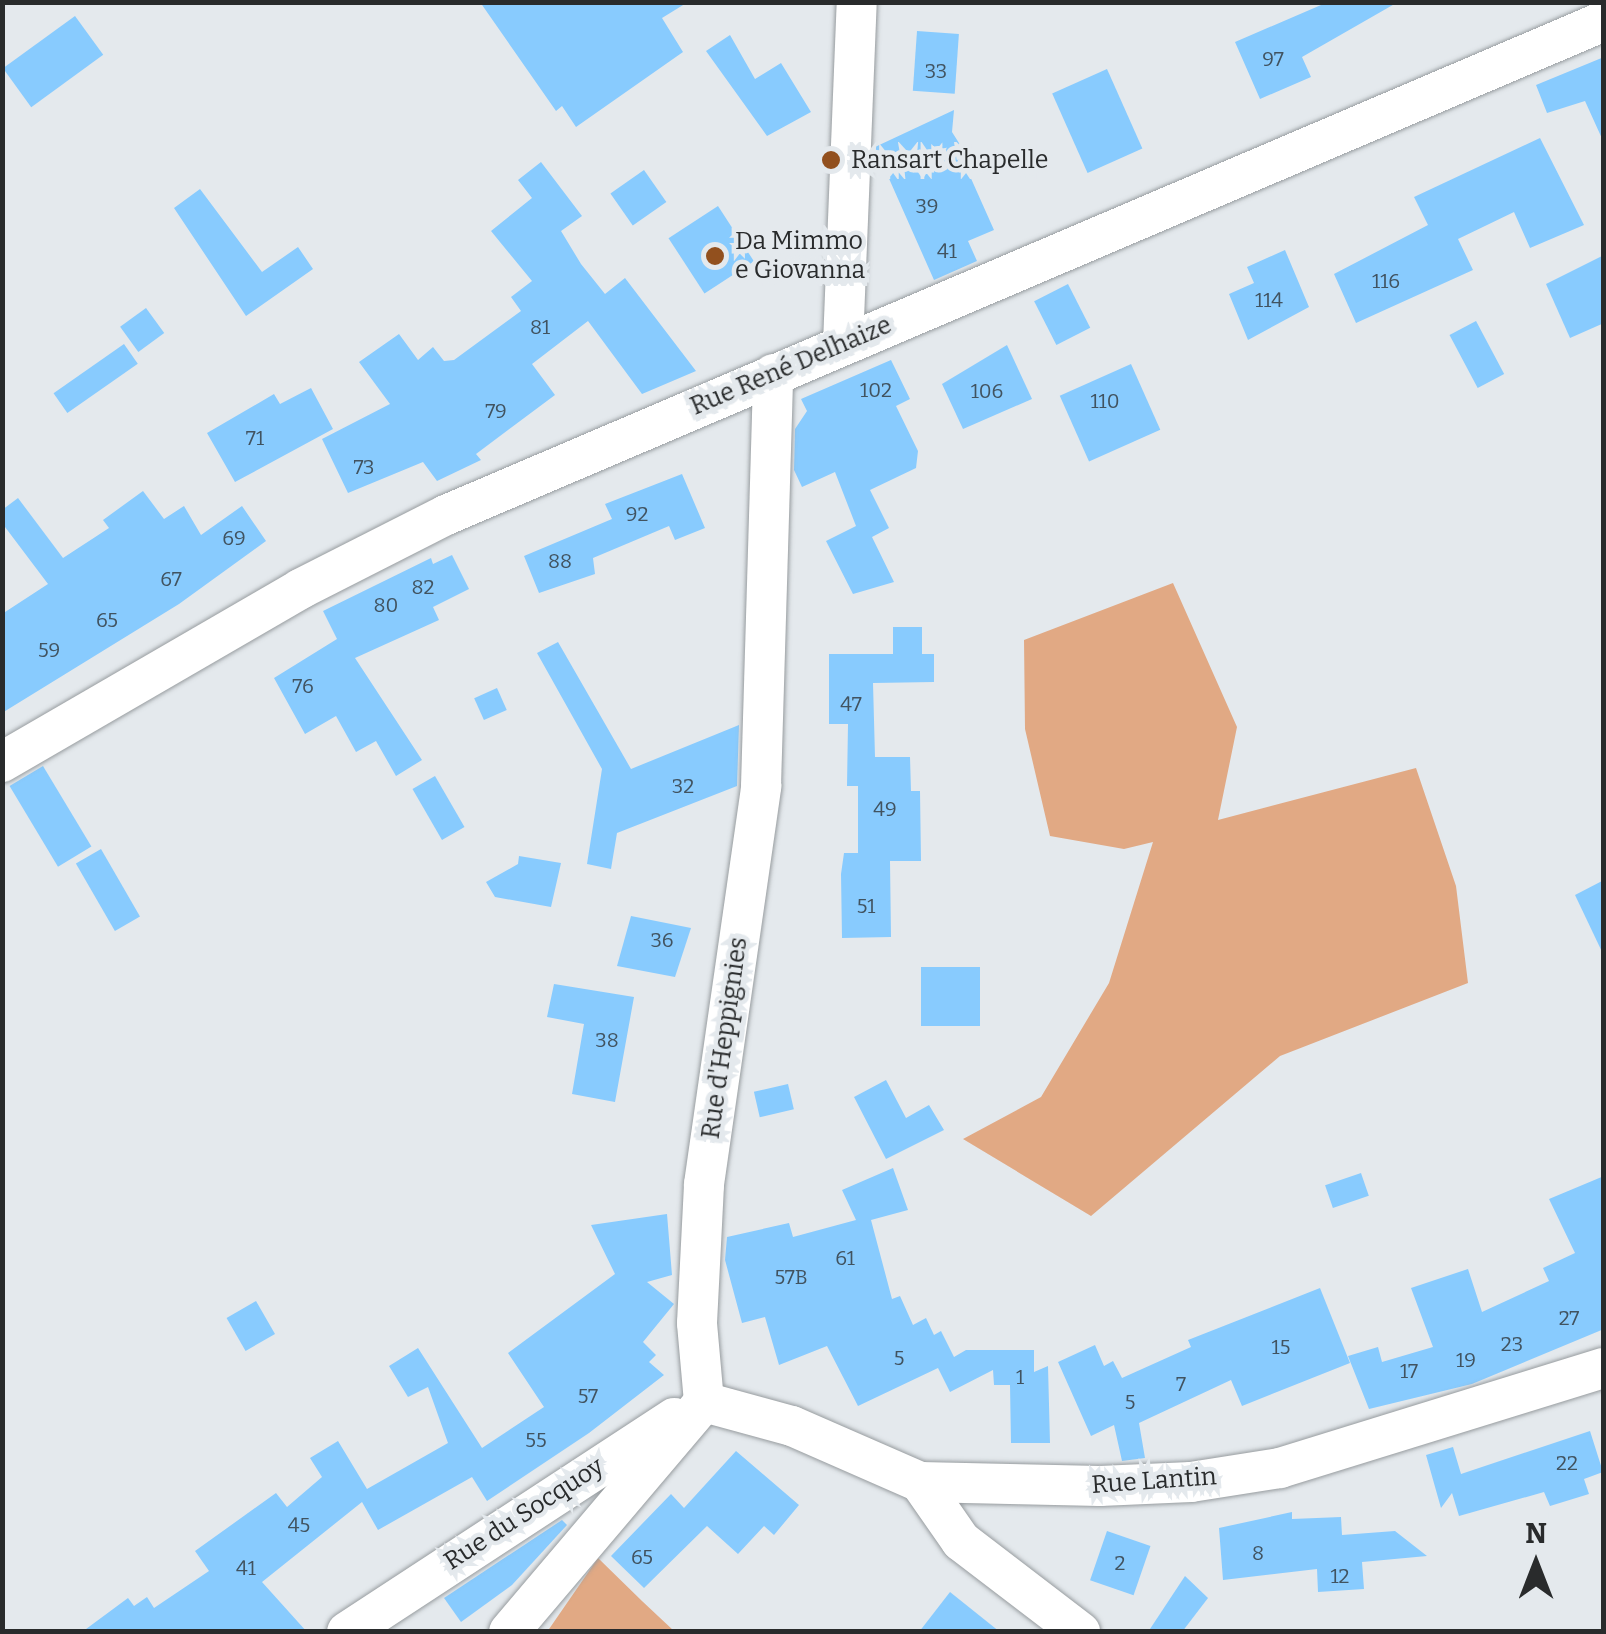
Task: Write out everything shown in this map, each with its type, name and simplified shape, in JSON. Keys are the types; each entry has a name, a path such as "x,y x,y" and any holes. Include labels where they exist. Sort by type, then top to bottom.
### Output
{"street":[{"path":"843,344 857,2"},
{"name":"Rue René Delhaize","path":"2,762 357,558 773,374 1604,21"},
{"name":"Rue d'Heppignies","path":"704,1402 697,1323 704,1184 761,786 773,374"},
{"name":"Rue Lantin","path":"704,1402 792,1426 920,1482 1100,1486 1191,1482 1280,1468 1604,1368"},
{"path":"509,1632 704,1402"},
{"name":"Rue du Socquoy","path":"347,1632 704,1402"},
{"path":"920,1482 961,1542 1080,1632"}],"shaded area":[{"path":"1173,583 1237,727 1218,820 1416,768 1456,886 1468,983 1280,1056 1091,1216 963,1139 1041,1097 1109,983 1153,842 1124,849 1050,836 1025,729 1024,640"},
{"path":"598,1558 642,1601 674,1631 547,1632"}],"building":[{"path":"480,2 688,2 662,18 683,52 576,127 562,106 556,111"},
{"path":"1328,2 1398,2 1302,57 1311,77 1260,99 1235,42"},
{"path":"75,16 103,55 31,107 3,68"},
{"path":"917,31 959,34 955,94 913,91"},
{"path":"730,35 755,79 781,63 811,112 767,136 706,51"},
{"path":"1604,57 1604,143 1585,101 1547,113 1536,85"},
{"path":"1107,69 1142,148 1088,173 1052,93"},
{"path":"954,110 952,132 971,162 965,165 994,230 968,241 977,261 934,280 875,147"},
{"path":"1540,138 1584,225 1530,248 1514,212 1458,239 1473,270 1356,323 1334,274 1428,225 1414,197"},
{"path":"541,162 582,216 561,231 581,264 605,294 625,278 696,371 642,394 588,321 532,364 555,395 476,454 481,460 437,481 423,462 348,493 322,439 390,404 359,362 399,334 418,360 433,347 444,361 454,360 521,311 511,297 532,281 491,231 532,198 518,180"},
{"path":"644,170 666,202 633,225 610,194"},
{"path":"200,189 262,272 298,247 313,269 246,316 174,208"},
{"name":"Da Mimmo e Giovanna","path":"718,206 754,261 704,293 669,238"},
{"path":"1285,250 1309,307 1248,340 1229,294 1254,283 1247,267"},
{"path":"1604,255 1604,323 1570,338 1546,284"},
{"path":"1068,284 1090,328 1056,345 1034,301"},
{"path":"146,308 164,333 138,352 120,327"},
{"path":"1476,321 1504,374 1478,388 1450,335"},
{"path":"124,344 138,364 67,413 54,393"},
{"path":"1007,345 1032,399 963,429 942,384"},
{"path":"891,360 910,399 896,406 918,451 916,468 870,490 889,528 872,537 894,582 853,594 826,541 856,526 835,472 802,487 794,470 795,429 807,411 801,399"},
{"path":"1131,364 1160,430 1089,462 1060,396"},
{"path":"311,388 333,429 235,482 207,433 274,394 280,404"},
{"path":"682,474 705,528 675,540 669,526 593,558 595,574 539,593 524,556 612,519 605,504"},
{"path":"143,491 164,519 184,506 201,535 242,506 266,541 179,604 2,713 2,614 48,584 2,523 2,510 18,498 63,558 109,528 103,520"},
{"path":"452,555 469,589 433,607 439,620 355,658 422,760 396,776 376,741 356,752 336,716 305,734 274,678 337,639 323,611 431,558 433,564"},
{"path":"893,627 922,627 922,654 934,654 934,682 873,683 875,757 910,757 911,791 920,791 921,861 890,861 891,937 842,938 841,874 844,853 858,853 858,786 847,786 848,724 829,724 829,654 893,654"},
{"path":"558,642 631,769 739,725 737,786 617,833 611,869 587,864 602,769 537,653"},
{"path":"497,688 507,710 484,720 474,698"},
{"path":"43,766 91,847 58,867 10,786"},
{"path":"435,776 464,827 442,840 412,789"},
{"path":"101,849 140,917 115,931 76,864"},
{"path":"519,856 561,863 551,907 495,897 486,882 518,864"},
{"path":"1604,880 1604,956 1575,895"},
{"path":"631,916 691,928 675,977 617,966"},
{"path":"921,967 980,967 980,1026 921,1026"},
{"path":"554,984 634,997 615,1102 572,1094 584,1024 547,1017"},
{"path":"886,1080 906,1118 929,1105 944,1130 886,1159 854,1097"},
{"path":"788,1084 794,1109 760,1117 754,1092"},
{"path":"893,1168 908,1210 871,1220 892,1299 900,1296 913,1325 926,1318 934,1335 941,1331 954,1357 966,1350 1034,1350 1034,1372 1048,1366 1050,1443 1011,1443 1010,1385 994,1385 993,1370 950,1392 938,1368 858,1406 827,1346 779,1365 765,1317 742,1323 725,1260 727,1237 789,1223 793,1237 856,1220 842,1190"},
{"path":"1361,1173 1369,1196 1333,1208 1325,1185"},
{"path":"1604,1176 1604,1329 1472,1384 1369,1409 1348,1356 1378,1347 1382,1362 1433,1347 1411,1288 1468,1269 1482,1312 1549,1281 1543,1268 1575,1253 1549,1199"},
{"path":"667,1214 672,1275 647,1282 674,1304 643,1342 656,1355 649,1362 664,1375 589,1433 487,1501 472,1477 378,1530 362,1502 262,1582 307,1632 82,1632 128,1598 134,1606 147,1597 154,1608 209,1571 195,1551 276,1493 287,1507 322,1477 310,1458 338,1441 367,1489 448,1443 428,1387 408,1397 389,1366 418,1348 482,1448 544,1407 508,1353 615,1274 591,1225"},
{"path":"1320,1288 1350,1363 1242,1406 1231,1380 1139,1423 1145,1458 1122,1461 1114,1425 1091,1436 1058,1362 1095,1345 1104,1366 1113,1361 1122,1378 1191,1347 1188,1340"},
{"path":"256,1301 275,1334 246,1351 227,1318"},
{"path":"1590,1431 1603,1472 1584,1479 1589,1494 1550,1506 1544,1492 1459,1516 1452,1493 1441,1508 1426,1455 1453,1447 1461,1474"},
{"path":"736,1451 799,1505 774,1535 764,1526 738,1554 707,1526 644,1588 611,1556 671,1494 684,1508"},
{"path":"1292,1512 1292,1519 1341,1517 1342,1535 1395,1531 1427,1556 1362,1562 1364,1589 1318,1592 1317,1569 1223,1580 1219,1528"},
{"path":"562,1520 567,1525 512,1585 461,1622 444,1598"},
{"path":"1107,1531 1150,1546 1134,1595 1090,1580"},
{"path":"1185,1576 1208,1598 1182,1632 1148,1632"},
{"path":"950,1592 1000,1632 919,1632"}],"place":[{"name":"Ransart Chapelle","path":"831,160"},
{"name":"Da Mimmo e Giovanna","path":"715,256"}]}
